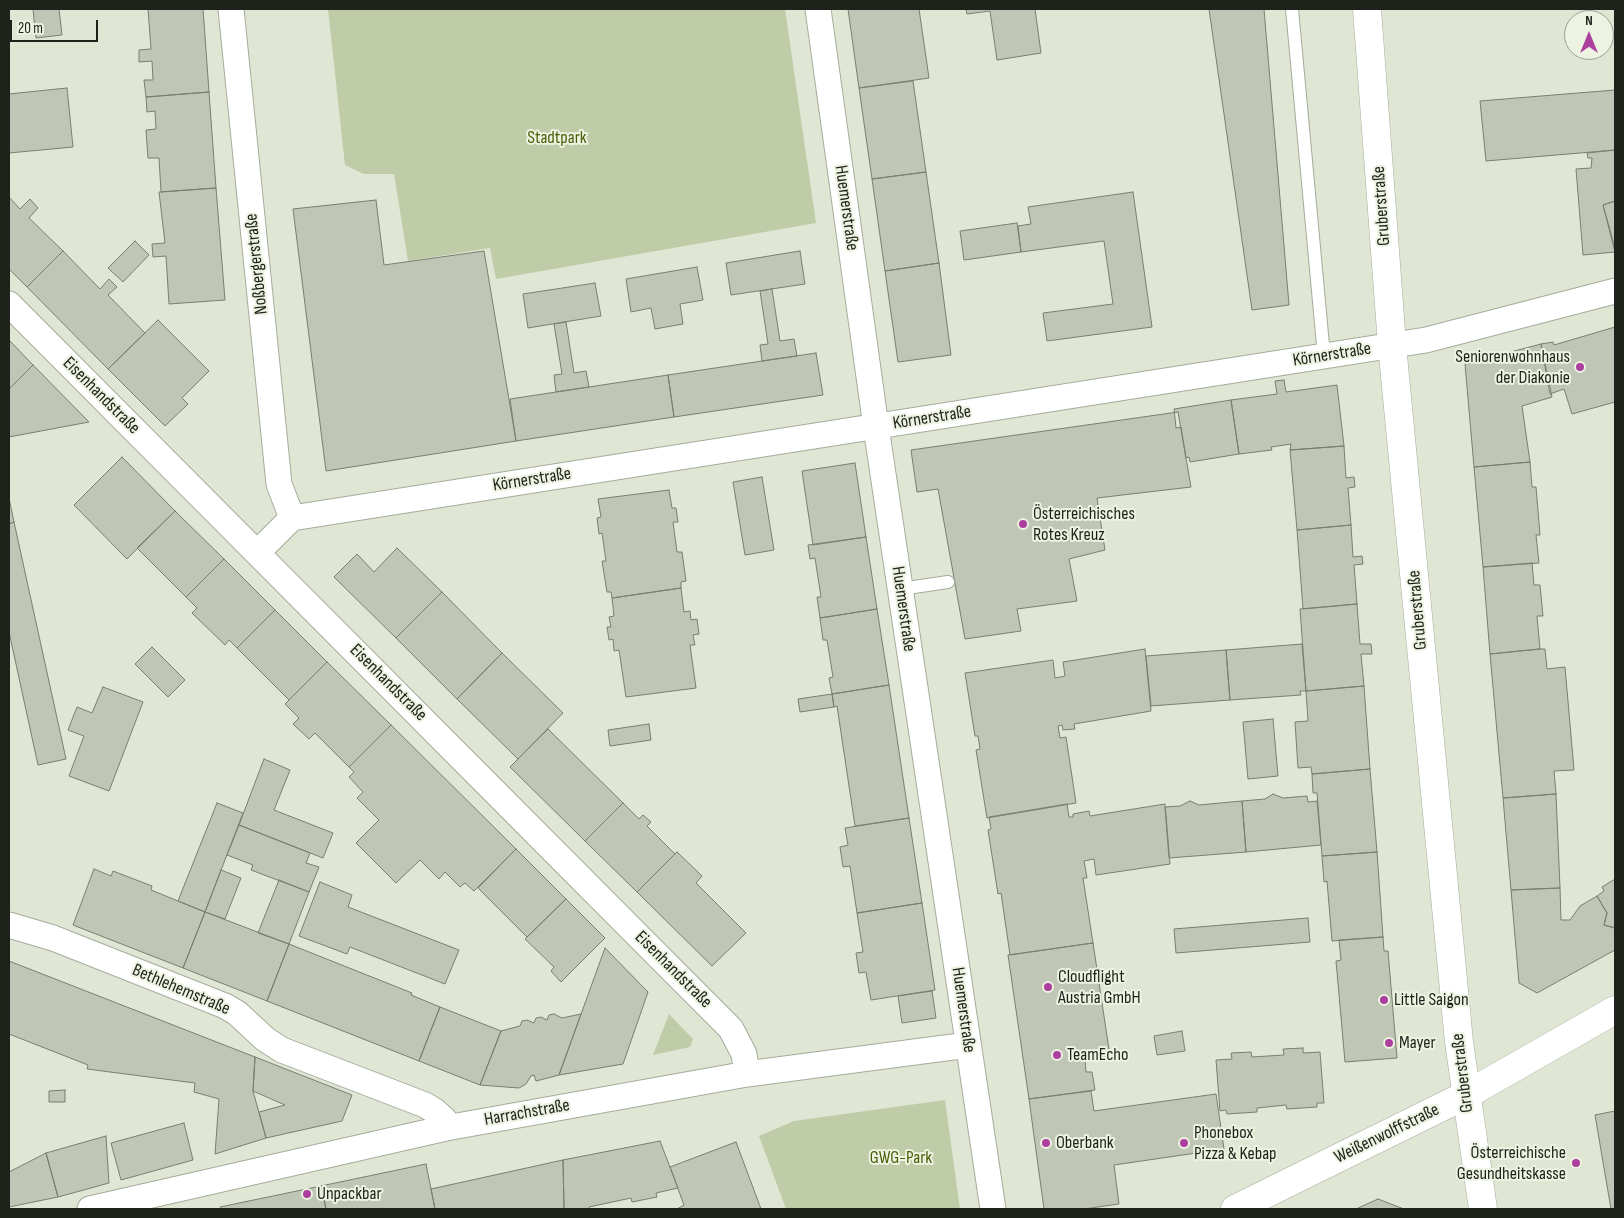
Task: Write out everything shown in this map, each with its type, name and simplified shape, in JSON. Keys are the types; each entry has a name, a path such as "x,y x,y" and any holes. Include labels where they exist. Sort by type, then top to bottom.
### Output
{"main road":[{"name":"Gruberstraße","path":"1367,9 1392,345 1466,1095 1483,1209"},
{"name":"Weißenwolffstraße","path":"1235,1209 1466,1095 1615,1010"}],"street":[{"name":"Noßbergerstraße","path":"231,9 279,484 292,518"},
{"name":"Huemerstraße","path":"818,9 876,427 993,1209"},
{"name":"Körnerstraße","path":"292,518 1392,345 1462,332 1615,291"},
{"name":"Eisenhandstraße","path":"9,304 731,1028 744,1054 748,1074"},
{"path":"258,552 292,518"},
{"name":"Bethlehemstraße","path":"9,925 53,938 225,1006 237,1013 265,1039 282,1050 425,1105 444,1119 446,1128"},
{"name":"Harrachstraße","path":"90,1209 446,1128 748,1074 968,1045"}],"lane":[{"path":"1292,9 1324,356"},
{"path":"900,588 948,582"}],"green space":[{"name":"Stadtpark","path":"328,9 785,9 816,223 496,279 490,248 408,261 394,174 364,174 345,165"},
{"path":"669,1014 693,1039 690,1047 653,1055"},
{"name":"GWG-Park","path":"945,1100 960,1209 786,1209 759,1136 794,1121"}],"building":[{"path":"33,9 59,9 62,35 36,38"},
{"path":"148,9 203,9 209,92 146,97 144,80 153,80 152,61 139,62 139,50 151,49"},
{"path":"848,9 919,9 929,78 859,88"},
{"path":"966,9 1035,9 1041,53 997,60 990,11 967,14"},
{"path":"1209,9 1264,9 1289,305 1252,310"},
{"path":"913,81 926,172 872,179 859,88"},
{"path":"67,88 73,147 9,153 9,94"},
{"path":"1615,90 1615,150 1486,161 1480,101"},
{"path":"209,92 216,188 161,192 159,158 148,158 146,130 156,129 155,111 147,112 146,97"},
{"path":"1615,150 1615,201 1603,205 1615,252 1583,255 1576,169 1591,168 1592,158 1588,158 1587,153"},
{"path":"926,172 939,263 885,271 872,179"},
{"path":"216,188 225,300 169,304 166,256 153,257 152,244 165,243 159,192"},
{"path":"1133,192 1152,327 1047,341 1043,313 1113,304 1104,241 1021,252 1018,226 1031,224 1028,207"},
{"path":"9,197 20,209 30,199 38,208 29,218 63,251 27,287 9,269"},
{"path":"376,200 384,265 484,251 516,441 326,471 293,209"},
{"path":"1615,201 1615,248 1603,205"},
{"path":"1017,223 1021,252 964,260 960,231"},
{"path":"135,241 149,255 123,282 108,268"},
{"path":"63,251 100,289 109,279 117,287 108,295 145,333 108,369 27,287"},
{"path":"800,251 805,284 731,295 726,263"},
{"path":"939,263 951,355 898,362 885,271"},
{"path":"697,267 703,300 680,304 683,324 655,329 651,308 631,312 626,279"},
{"path":"595,283 601,316 528,328 523,294"},
{"path":"772,289 780,341 794,339 797,356 762,361 760,345 768,344 760,291"},
{"path":"158,320 209,371 182,398 188,404 165,426 108,369"},
{"path":"566,322 574,373 586,371 589,387 556,392 554,375 562,374 554,324"},
{"name":"Seniorenwohnhaus der Diakonie","path":"1615,327 1615,402 1572,414 1564,389 1550,394 1541,344 1553,342 1554,345"},
{"path":"9,340 33,365 9,389"},
{"path":"1541,344 1552,397 1522,406 1530,462 1474,467 1465,364"},
{"path":"816,353 823,395 674,417 668,375"},
{"path":"33,365 89,422 9,437 9,389"},
{"path":"668,375 674,417 516,441 510,399"},
{"path":"1284,380 1286,392 1337,385 1344,446 1290,450 1291,444 1271,447 1272,450 1239,454 1231,400 1277,394 1275,381"},
{"path":"1231,400 1239,454 1190,462 1189,457 1186,458 1181,427 1176,428 1174,409"},
{"name":"Österreichisches Rotes Kreuz","path":"1178,412 1191,487 1097,498 1105,550 1069,559 1077,601 1017,609 1021,631 965,639 938,489 917,492 911,450"},
{"path":"1344,446 1346,478 1354,477 1355,487 1348,488 1351,525 1297,530 1290,450"},
{"path":"122,457 175,511 127,559 74,505"},
{"path":"1530,462 1532,487 1536,487 1540,535 1536,535 1539,563 1483,567 1474,467"},
{"path":"855,463 866,537 813,545 802,471"},
{"path":"762,477 774,550 745,555 733,482"},
{"path":"669,490 672,508 676,508 678,522 673,522 677,552 682,552 686,581 681,582 681,588 612,598 611,592 607,592 602,561 606,561 602,533 599,534 597,518 601,517 598,499"},
{"path":"9,498 14,522 9,524"},
{"path":"175,511 224,559 186,597 137,548"},
{"path":"14,522 66,759 38,765 9,632 9,524"},
{"path":"1351,525 1353,557 1362,556 1363,564 1354,565 1357,604 1303,609 1297,530"},
{"path":"866,537 877,609 820,618 817,597 821,597 815,558 810,559 808,545"},
{"path":"397,548 442,592 396,638 334,577 357,554 374,572"},
{"path":"224,559 275,610 237,648 229,640 225,645 192,613 197,608 186,597"},
{"path":"1532,563 1534,585 1540,585 1543,616 1537,616 1540,649 1490,654 1483,567"},
{"path":"681,588 684,612 690,611 691,620 697,619 699,634 693,635 695,645 690,645 696,688 626,697 619,650 614,651 613,639 609,640 607,627 611,627 609,617 614,616 612,598"},
{"path":"442,592 502,653 457,699 396,638"},
{"path":"1357,604 1360,644 1371,644 1372,654 1361,654 1364,686 1306,691 1300,609"},
{"path":"877,609 889,685 832,694 829,678 833,677 827,640 823,640 820,618"},
{"path":"275,610 327,662 289,700 237,648"},
{"path":"1302,644 1306,691 1300,691 1301,695 1230,700 1226,650"},
{"path":"152,647 185,680 168,697 135,664"},
{"path":"1145,649 1151,711 1074,724 1075,729 1063,730 1062,725 1058,726 1060,738 1066,737 1076,803 987,818 976,750 980,749 979,742 978,736 975,736 965,673 1053,660 1055,678 1065,676 1063,662"},
{"path":"1545,649 1547,669 1565,667 1574,770 1554,771 1556,794 1503,798 1490,654"},
{"path":"1226,650 1230,700 1151,706 1146,656"},
{"path":"502,653 563,713 518,759 457,699"},
{"path":"327,662 391,725 349,767 315,733 309,739 293,724 299,718 285,704"},
{"path":"889,685 909,818 855,826 837,706 834,707 832,694"},
{"path":"1364,686 1370,769 1312,774 1311,767 1298,768 1295,722 1308,721 1306,691"},
{"path":"103,687 143,702 109,791 69,776 84,736 68,730 77,707 92,713"},
{"path":"832,694 834,707 800,712 798,699"},
{"path":"1273,719 1278,776 1248,779 1243,722"},
{"path":"649,724 651,740 610,746 608,730"},
{"path":"391,725 516,849 474,891 465,883 460,887 445,872 439,879 420,860 396,883 356,843 379,820 357,798 363,792 349,777 354,772 349,767"},
{"path":"548,729 623,803 585,841 510,767"},
{"path":"264,759 290,770 274,810 333,833 323,858 239,825"},
{"path":"1370,769 1377,852 1322,856 1317,793 1313,793 1312,774"},
{"path":"1273,794 1283,798 1307,796 1308,802 1317,801 1321,845 1246,852 1242,801 1265,799"},
{"path":"1556,794 1560,888 1511,890 1503,798"},
{"path":"1190,801 1199,805 1242,801 1246,852 1169,858 1165,807 1180,806"},
{"path":"217,803 243,813 205,912 178,901"},
{"path":"623,803 639,819 643,815 651,822 647,826 675,854 637,892 585,841"},
{"path":"1067,804 1069,817 1073,817 1073,814 1089,811 1090,816 1165,804 1170,864 1096,875 1094,859 1084,861 1087,878 1083,878 1093,943 1010,955 1001,893 998,894 988,830 991,829 989,817"},
{"path":"909,818 922,903 857,913 850,866 843,867 840,847 848,845 845,828"},
{"path":"239,825 310,853 306,863 319,867 309,892 251,870 253,865 227,855"},
{"path":"516,849 566,899 527,937 478,888"},
{"path":"677,852 702,876 696,883 746,933 712,966 637,892"},
{"path":"1377,852 1383,937 1332,941 1327,881 1324,882 1322,856"},
{"path":"94,869 111,876 113,871 152,886 151,890 205,912 183,968 73,925"},
{"path":"221,870 241,878 225,919 205,912"},
{"path":"1615,879 1615,928 1604,925 1607,913 1597,896 1604,891 1602,887"},
{"path":"279,880 309,892 289,944 258,933"},
{"path":"320,882 352,895 348,907 459,950 445,984 350,947 347,954 299,936"},
{"path":"1560,888 1561,920 1570,920 1580,906 1597,896 1607,913 1604,925 1615,928 1615,950 1537,993 1519,983 1511,890"},
{"path":"566,899 605,938 561,982 551,971 554,967 525,939"},
{"path":"922,903 935,990 871,1000 866,972 859,973 856,953 863,952 857,913"},
{"path":"205,912 289,944 267,1001 183,968"},
{"path":"1308,918 1310,942 1176,953 1174,929"},
{"path":"1383,937 1384,951 1388,951 1397,1058 1345,1062 1336,961 1341,960 1339,940"},
{"path":"1093,943 1110,1056 1085,1060 1086,1072 1092,1072 1095,1090 1029,1099 1008,955"},
{"path":"289,944 412,993 411,995 440,1007 419,1061 267,1001"},
{"path":"605,948 648,992 623,1064 559,1075"},
{"path":"9,961 255,1057 253,1091 266,1138 215,1154 219,1099 194,1092 195,1083 87,1069 88,1065 9,1034"},
{"path":"932,991 936,1018 902,1023 898,996"},
{"path":"440,1007 501,1031 480,1085 419,1061"},
{"path":"554,1014 562,1018 581,1014 559,1075 536,1081 534,1075 531,1076 526,1084 519,1088 480,1085 501,1031 520,1026 522,1021 527,1020 534,1023 536,1018 541,1017 547,1020 549,1015"},
{"path":"1182,1031 1185,1051 1157,1055 1154,1036"},
{"path":"1303,1048 1303,1053 1320,1052 1324,1103 1317,1103 1317,1107 1287,1109 1286,1105 1257,1108 1257,1112 1227,1114 1226,1110 1220,1111 1216,1060 1232,1059 1231,1053 1251,1052 1252,1057 1284,1055 1283,1049"},
{"path":"255,1057 352,1095 342,1121 266,1138 259,1112 285,1105 253,1091"},
{"path":"65,1090 65,1102 49,1102 49,1091"},
{"path":"1091,1091 1094,1111 1216,1094 1224,1149 1114,1165 1119,1204 1084,1209 1044,1209 1029,1099"},
{"path":"1615,1111 1615,1209 1611,1209 1595,1115"},
{"path":"184,1123 193,1160 121,1180 111,1143"},
{"path":"106,1136 109,1183 58,1197 46,1153"},
{"path":"660,1141 678,1188 656,1193 657,1197 632,1202 631,1198 589,1207 590,1209 564,1209 563,1160"},
{"path":"736,1142 761,1209 677,1209 684,1205 670,1167"},
{"path":"46,1153 58,1197 9,1207 9,1172"},
{"path":"563,1160 564,1209 435,1209 431,1189"},
{"path":"426,1164 435,1209 326,1209 321,1186"},
{"path":"321,1186 326,1209 221,1209 220,1207"},
{"path":"1378,1199 1404,1209 1356,1209"}],"place":[{"name":"Seniorenwohnhaus der Diakonie","path":"1580,367"},
{"name":"Österreichisches Rotes Kreuz","path":"1023,524"},
{"name":"Cloudflight Austria GmbH","path":"1048,987"},
{"name":"Little Saigon","path":"1384,1000"},
{"name":"Mayer","path":"1389,1043"},
{"name":"TeamEcho","path":"1057,1055"},
{"name":"Oberbank","path":"1046,1143"},
{"name":"Phonebox Pizza & Kebap","path":"1184,1143"},
{"name":"Österreichische Gesundheitskasse","path":"1576,1163"},
{"name":"Unpackbar","path":"307,1194"}]}
